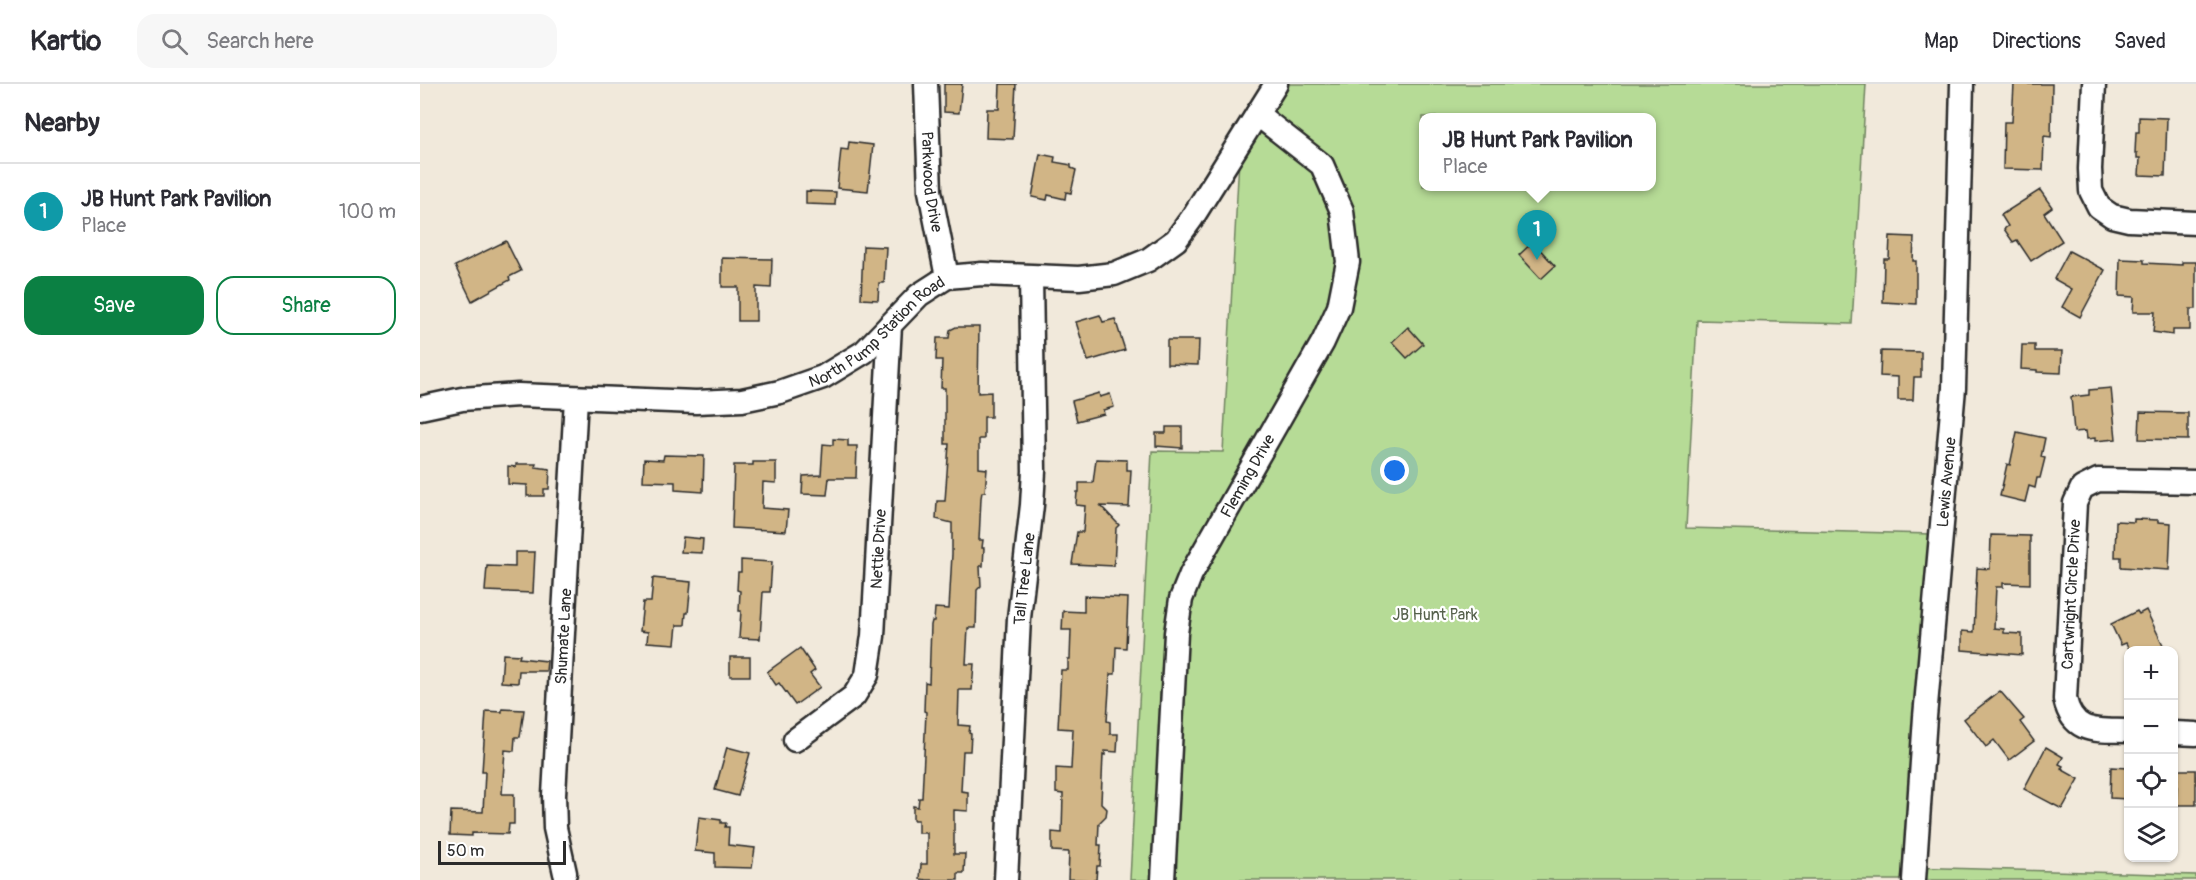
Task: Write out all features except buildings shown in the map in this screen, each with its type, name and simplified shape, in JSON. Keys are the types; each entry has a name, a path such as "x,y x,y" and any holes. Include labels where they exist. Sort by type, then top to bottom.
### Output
{"street":[{"name":"Parkwood Drive","path":"926,84 930,191 947,277"},
{"name":"North Pump Station Road","path":"420,408 462,399 518,395 696,402 742,400 780,392 823,377 833,371 864,352 919,295 947,277 982,274 1079,278 1114,274 1148,260 1176,240 1276,84"},
{"name":"Lewis Avenue","path":"1914,880 1925,717 1954,388 1962,84"},
{"path":"2094,84 2090,169 2091,191 2099,207 2112,216 2129,220 2196,224"},
{"name":"Fleming Drive","path":"1163,880 1176,633 1181,599 1191,574 1323,342 1339,307 1348,262 1342,211 1322,165 1257,114"},
{"name":"Tall Tree Lane","path":"1006,880 1019,618 1034,471 1031,277"},
{"name":"Nettie Drive","path":"795,740 854,696 867,675 873,636 890,325"},
{"name":"Shumate Lane","path":"565,873 555,828 554,795 576,398"},
{"name":"Cartwright Circle Drive","path":"2124,731 2092,729 2079,724 2068,712 2065,699 2075,502 2082,488 2098,480 2196,483"},
{"path":"2178,733 2196,734"}],"green space":[{"name":"JB Hunt Park","path":"1276,84 1866,84 1852,324 1697,320 1686,528 1932,534 1908,867 2196,875 2196,880 1130,880 1152,451 1223,452 1240,141"}],"place":[{"name":"JB Hunt Park Pavilion","path":"1537,260"}]}
